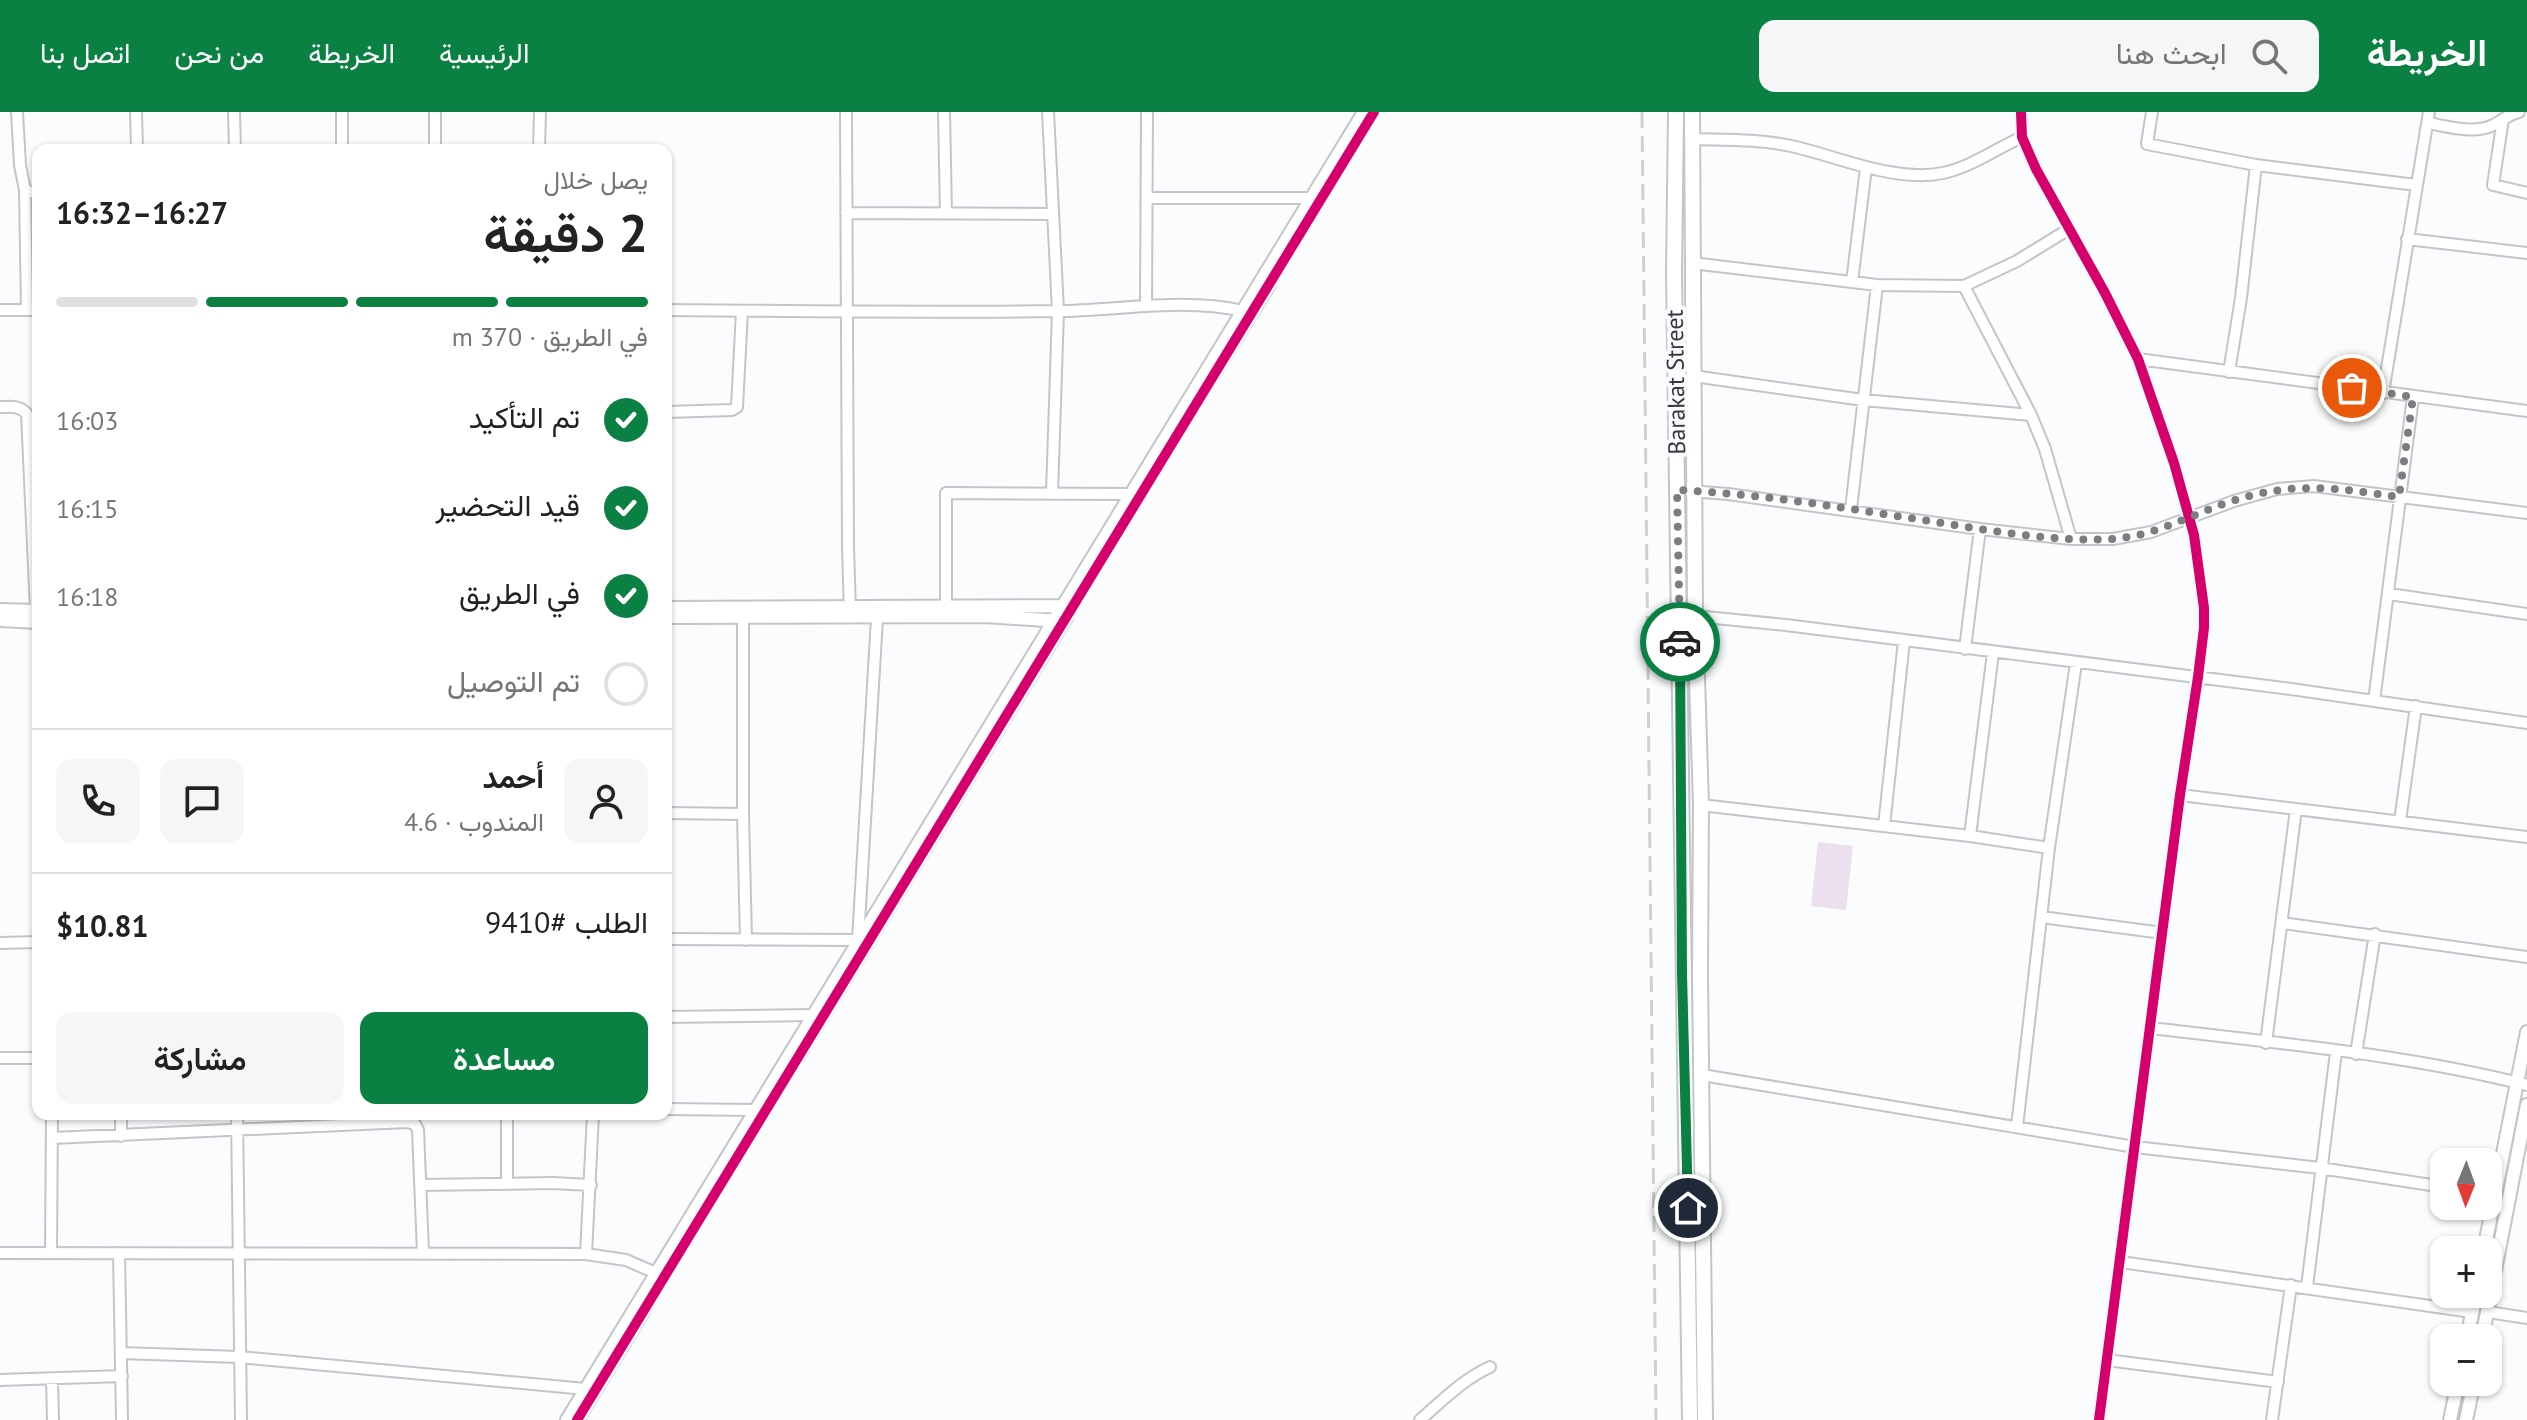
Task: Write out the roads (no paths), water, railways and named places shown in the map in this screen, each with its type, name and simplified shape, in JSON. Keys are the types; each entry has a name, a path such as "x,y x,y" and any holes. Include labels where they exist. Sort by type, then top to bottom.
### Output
{"main road":[{"name":"Barakat Street","path":"1676,112 1674,271 1690,1420"},
{"name":"Barakat Street","path":"1692,112 1705,1420"}],"street":[{"path":"0,310 32,310 17,112"},
{"path":"136,112 137,144"},
{"path":"234,112 235,144"},
{"path":"342,112 342,144"},
{"path":"435,112 435,144"},
{"path":"539,144 540,112"},
{"path":"846,112 850,613"},
{"path":"944,112 946,213"},
{"path":"1048,112 1058,311 1052,494"},
{"path":"1146,306 1147,112"},
{"path":"1068,606 1132,494 1364,112"},
{"path":"567,1420 617,1346 1068,606 1374,112"},
{"path":"2021,112 2022,137 2036,169 2138,359 2189,517 2199,560 2204,608 2198,677 2099,1420"},
{"path":"2152,112 2147,144 2256,165 2416,185"},
{"path":"2383,393 2428,117 2455,128 2481,129 2523,112"},
{"path":"2503,119 2493,185 2527,193"},
{"path":"1692,139 1763,141 1866,168 1919,174 1961,168 2022,137"},
{"path":"2229,372 2256,165"},
{"path":"1852,282 1866,168"},
{"path":"25,190 32,192"},
{"path":"1147,198 1312,198"},
{"path":"846,213 1051,214"},
{"path":"1692,263 1877,285 1964,286 2017,261 2069,229"},
{"path":"2407,239 2527,253"},
{"path":"1851,509 1877,285"},
{"path":"1964,286 2031,415 2045,449 2071,539"},
{"path":"672,310 1058,311 1146,306 1225,307 1243,311"},
{"path":"672,412 732,410 737,407 742,311"},
{"path":"2138,359 2527,411"},
{"path":"1693,376 1863,400 2031,415"},
{"path":"2374,701 2413,397"},
{"path":"0,407 16,407 27,414 32,485"},
{"path":"1677,490 1851,509 2071,539 2113,539 2151,532 2234,501 2277,489 2314,486 2527,513"},
{"path":"946,608 946,493 1132,494"},
{"path":"1965,649 1980,529"},
{"path":"2389,594 2527,614"},
{"path":"672,617 1068,606"},
{"path":"672,608 850,613 877,618 984,616 1059,621"},
{"path":"0,610 32,613"},
{"path":"0,620 32,615"},
{"path":"1695,616 2198,677 2527,723"},
{"path":"743,617 746,940"},
{"path":"858,940 877,618"},
{"path":"577,1420 656,1273 858,940 1059,621"},
{"path":"1884,826 1904,641"},
{"path":"1970,836 1993,653"},
{"path":"2017,1127 2049,848 2076,663"},
{"path":"2400,821 2416,706"},
{"path":"2180,795 2527,837"},
{"path":"1701,805 2049,848"},
{"path":"2266,1043 2296,809"},
{"path":"672,813 743,814"},
{"path":"2041,917 2163,933"},
{"path":"2282,923 2527,957"},
{"path":"2356,1054 2375,934"},
{"path":"672,939 858,940"},
{"path":"0,943 32,942"},
{"path":"672,1017 813,1015"},
{"path":"2151,1028 2356,1054 2489,1075 2522,1084"},
{"path":"2502,1154 2522,1084 2527,1032"},
{"path":"2307,1287 2336,1052"},
{"path":"0,1058 32,1058"},
{"path":"1702,1075 2135,1147 2320,1168 2430,1185"},
{"path":"2485,1324 2527,1107"},
{"path":"672,1109 755,1110"},
{"path":"51,1253 52,1120"},
{"path":"121,1120 121,1136"},
{"path":"237,1120 241,1420"},
{"path":"507,1120 507,1183"},
{"path":"586,1254 593,1120"},
{"path":"52,1138 415,1124 418,1130 423,1253"},
{"path":"421,1185 591,1185"},
{"path":"0,1253 586,1254 626,1260 656,1273"},
{"path":"119,1253 122,1420"},
{"path":"2121,1262 2472,1312"},
{"path":"2272,1420 2291,1285"},
{"path":"2470,1324 2473,1308"},
{"path":"2488,1312 2527,1318"},
{"path":"121,1353 239,1357 586,1389"},
{"path":"2107,1360 2278,1382"},
{"path":"1420,1420 1456,1387 1490,1367"},
{"path":"0,1380 122,1376"},
{"path":"52,1379 53,1420"},
{"path":"2450,1420 2455,1396"},
{"path":"2466,1420 2471,1396"}],"railway":[{"path":"1642,112 1656,1420"}]}
